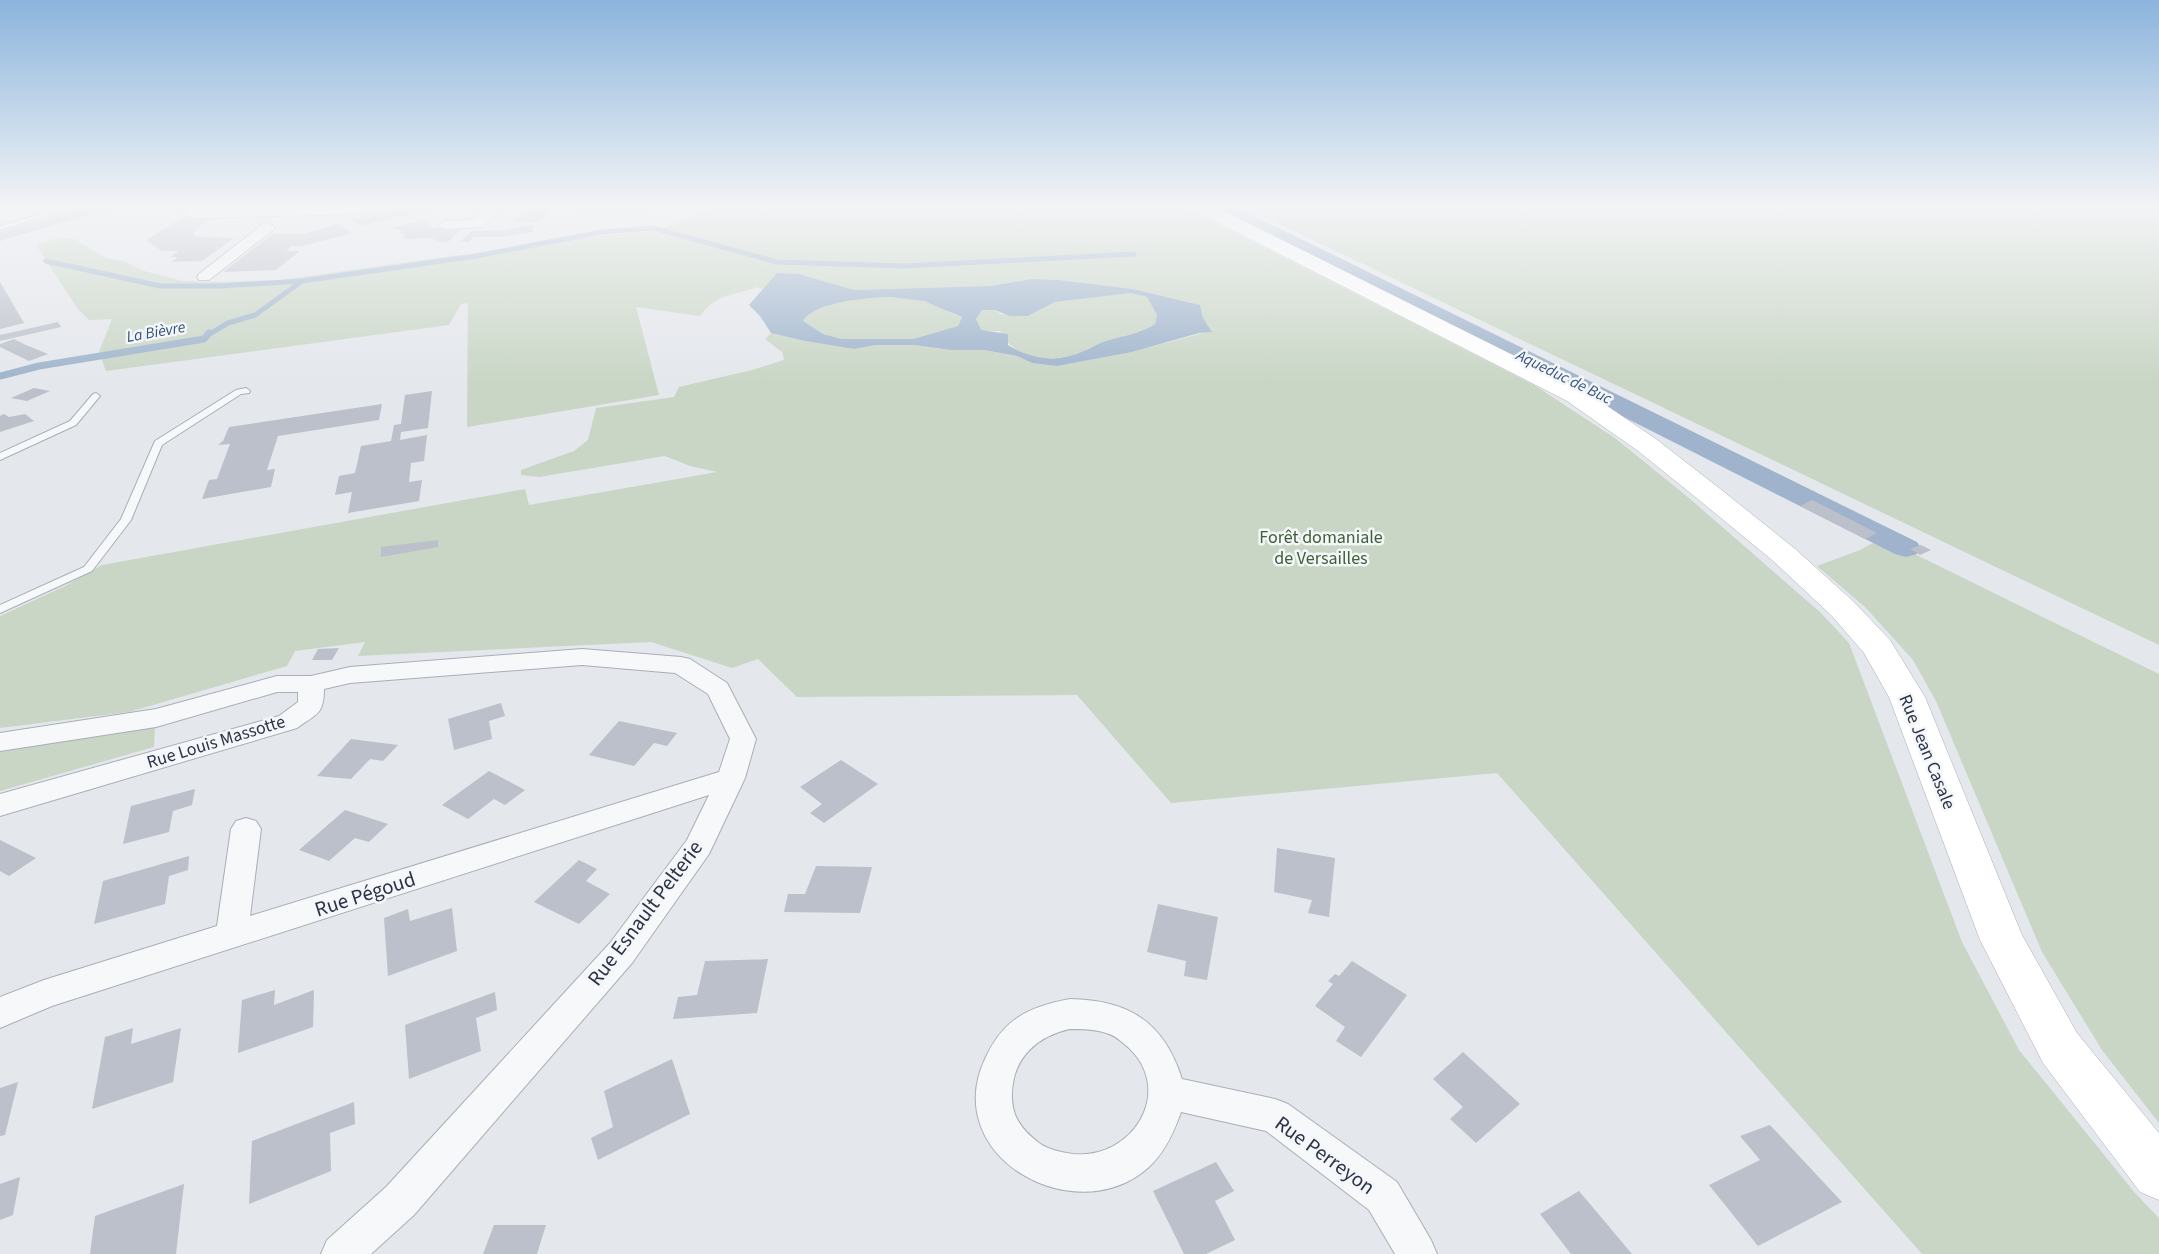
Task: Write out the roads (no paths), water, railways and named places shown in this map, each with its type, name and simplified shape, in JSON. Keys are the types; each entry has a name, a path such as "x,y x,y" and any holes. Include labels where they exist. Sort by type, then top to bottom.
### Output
{"main road":[{"name":"Rue Jean Casale","path":"1318,266 1566,391 1596,409 1647,445 1783,554 1843,609 1878,648 1907,697 2002,939 2060,1048 2159,1174"}],"street":[{"path":"204,277 219,266"},
{"name":"Rue Esnault Pelterie","path":"311,684 350,675 582,657 681,665 718,689 743,739 731,778 699,846 621,953 400,1201 341,1254"},
{"name":"Rue Louis Massotte","path":"0,742 156,718 277,684 311,684 311,705 288,722 0,805"},
{"name":"Rue Pégoud","path":"0,1013 44,994 731,778"},
{"path":"231,937 246,829"},
{"path":"1070,1014 1098,1015 1124,1024 1146,1042 1161,1065 1166,1092 1162,1117 1149,1140 1129,1159 1103,1171 1074,1174 1046,1167 1022,1154 1004,1133 994,1109 993,1083 1002,1057 1019,1036 1043,1020 1070,1014"},
{"name":"Rue Perreyon","path":"1166,1092 1275,1116 1383,1196 1417,1254"}],"lane":[{"path":"0,609 88,569 126,520 158,443 200,415 239,392 246,391"},
{"path":"0,457 73,423 96,396"}],"water":[{"path":"777,273 799,274 854,290 990,286 1032,279 1059,280 1133,289 1200,305 1203,318 1212,332 1199,333 1132,352 1057,366 1032,363 1017,356 984,350 951,350 914,345 876,345 854,349 805,341 771,333 760,316 749,305","holes":["1131,293 1147,297 1157,315 1155,324 1136,333 1103,342 1064,357 1045,358 1026,354 1008,345 1008,334 981,330 976,319 982,310 995,310 1010,316 1028,316 1055,302","890,297 924,301 962,317 958,326 913,339 842,339 823,334 803,321 809,314 830,305"]}],"waterway":[{"name":"La Bièvre","path":"67,266 160,286 220,286 302,281"},
{"name":"La Bièvre","path":"302,281 410,266"},
{"name":"La Bièvre","path":"888,266 912,266"},
{"name":"Aqueduc de Buc","path":"1339,266 1906,548"},
{"name":"La Bièvre","path":"208,335 228,323 255,315 302,281"},
{"name":"La Bièvre","path":"0,376 39,366 204,339 209,333"}],"park label":[{"name":"Forêt domaniale de Versailles","path":"1321,547"}]}
